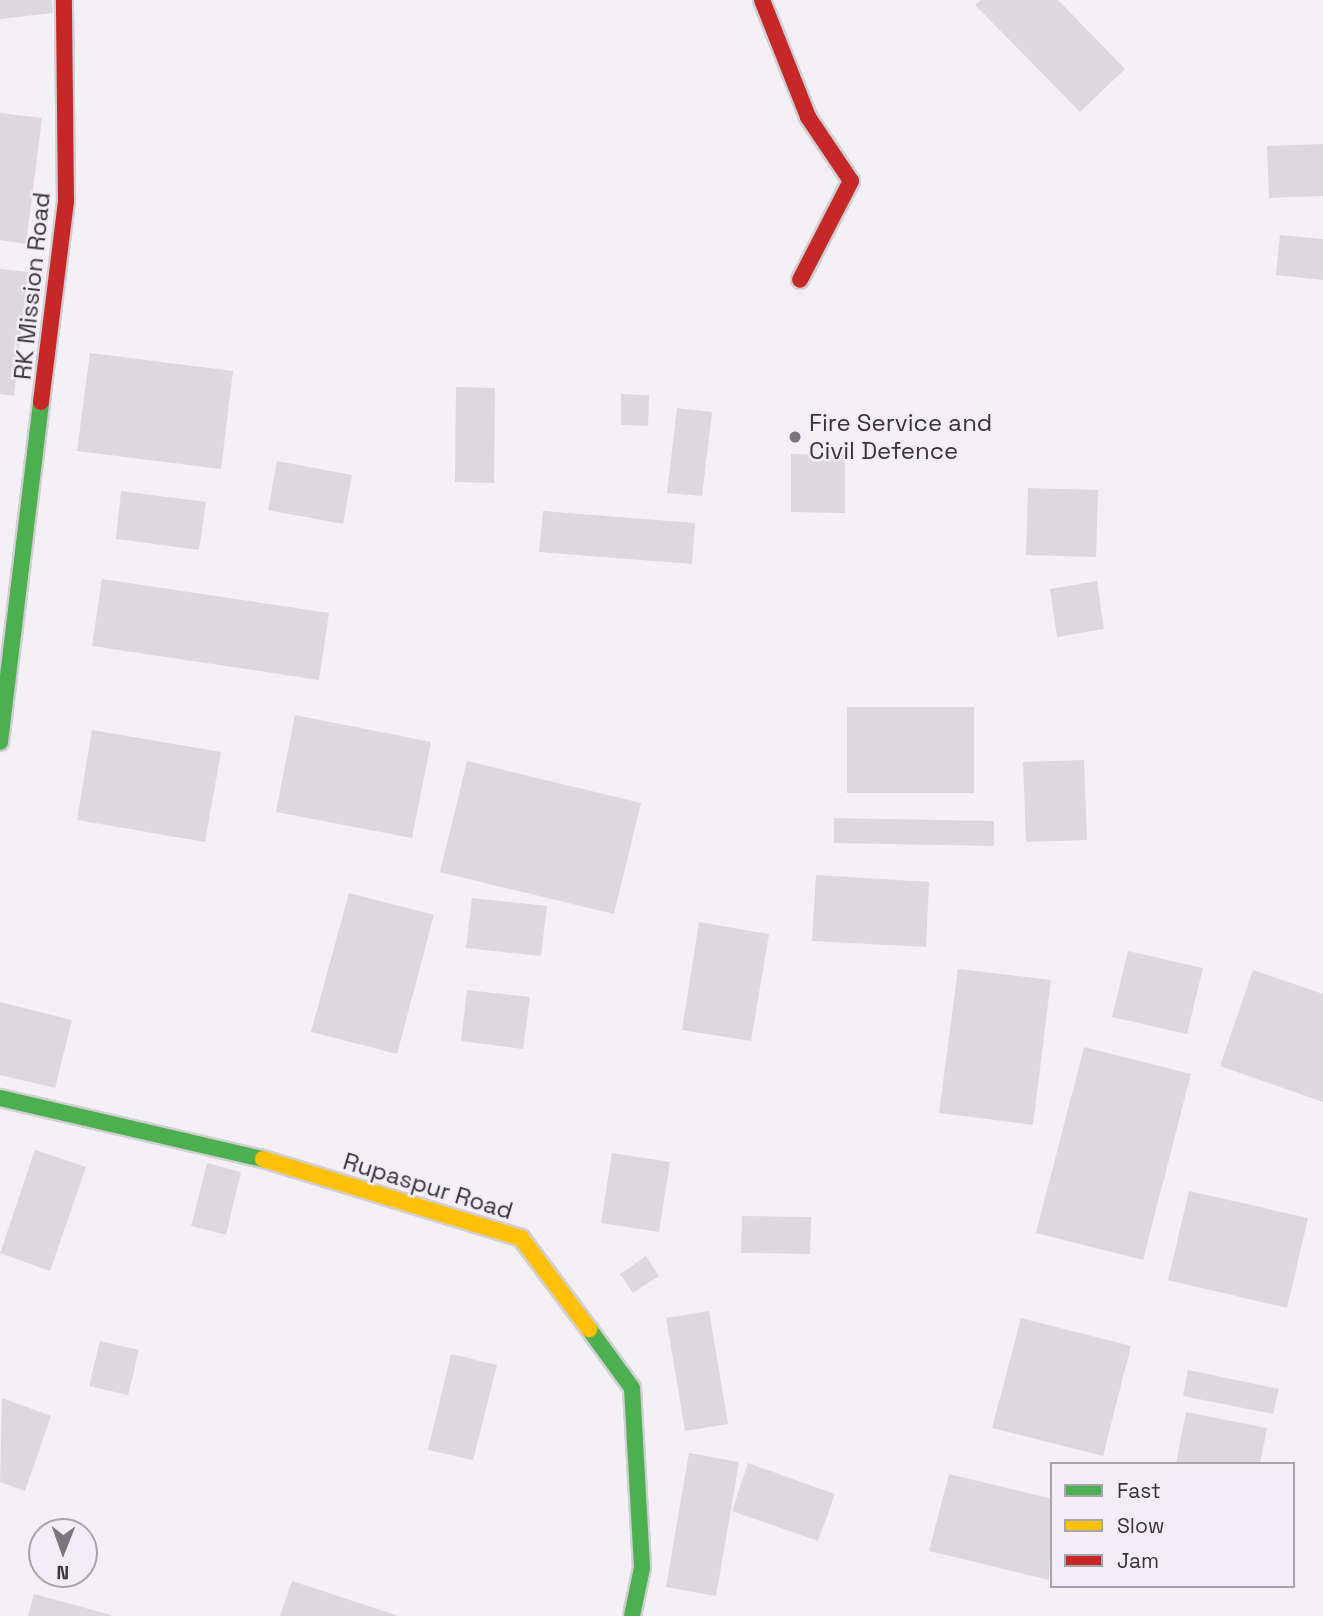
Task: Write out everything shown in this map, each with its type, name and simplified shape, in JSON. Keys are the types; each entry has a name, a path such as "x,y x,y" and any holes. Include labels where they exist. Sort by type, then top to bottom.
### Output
{"street":[{"name":"RK Mission Road","path":"0,742 66,201 64,0"},
{"path":"762,0 808,117 851,181 800,280"},
{"name":"Rupaspur Road","path":"0,1098 269,1160 521,1238 632,1388 642,1568 632,1616"}],"building":[{"path":"0,0 52,0 53,13 0,19"},
{"path":"981,0 1058,0 1125,69 1080,112 975,5"},
{"path":"0,113 42,118 26,244 0,240"},
{"path":"1323,144 1323,196 1269,198 1267,146"},
{"path":"1280,235 1323,239 1323,280 1276,275"},
{"path":"0,269 28,272 14,396 0,394"},
{"path":"90,353 233,371 221,469 77,451"},
{"path":"456,387 495,388 494,483 455,482"},
{"path":"621,394 649,395 648,426 621,425"},
{"path":"677,408 712,412 702,496 667,493"},
{"path":"791,454 845,455 845,513 791,512"},
{"path":"277,461 352,475 343,524 268,510"},
{"path":"1028,488 1098,490 1096,557 1026,555"},
{"path":"121,491 206,502 199,550 116,539"},
{"path":"543,511 695,523 692,564 539,552"},
{"path":"102,579 329,613 319,680 92,646"},
{"path":"1097,581 1104,629 1057,637 1050,589"},
{"path":"847,707 974,707 974,793 847,793"},
{"path":"295,715 431,742 412,838 276,812"},
{"path":"92,730 221,752 205,842 77,820"},
{"path":"1084,760 1087,840 1026,842 1023,762"},
{"path":"467,761 641,803 614,914 440,872"},
{"path":"834,818 994,821 994,846 834,843"},
{"path":"816,875 929,882 926,947 812,941"},
{"path":"349,893 434,915 397,1054 311,1032"},
{"path":"472,898 547,906 541,956 466,948"},
{"path":"699,922 769,934 751,1041 682,1030"},
{"path":"1128,951 1203,968 1187,1034 1112,1017"},
{"path":"958,969 1051,980 1033,1125 939,1113"},
{"path":"1253,970 1323,994 1323,1102 1220,1066"},
{"path":"467,990 530,997 523,1049 461,1041"},
{"path":"0,1002 72,1020 55,1088 0,1075"},
{"path":"1084,1047 1191,1074 1143,1260 1036,1233"},
{"path":"35,1150 86,1167 50,1271 0,1253"},
{"path":"612,1153 670,1162 659,1232 601,1223"},
{"path":"207,1163 241,1172 226,1235 191,1226"},
{"path":"1189,1191 1308,1218 1287,1308 1168,1280"},
{"path":"742,1216 811,1217 810,1254 741,1253"},
{"path":"646,1256 659,1276 633,1293 620,1274"},
{"path":"709,1311 728,1424 685,1431 666,1318"},
{"path":"1021,1318 1131,1346 1103,1456 992,1428"},
{"path":"100,1341 139,1350 128,1395 89,1386"},
{"path":"451,1354 497,1365 473,1460 428,1450"},
{"path":"1188,1370 1279,1389 1273,1414 1183,1396"},
{"path":"2,1398 51,1416 25,1491 0,1482"},
{"path":"1186,1412 1267,1428 1260,1462 1176,1462"},
{"path":"689,1453 739,1462 716,1596 666,1587"},
{"path":"748,1463 835,1494 818,1541 732,1511"},
{"path":"949,1474 1050,1499 1049,1580 929,1551"},
{"path":"292,1581 396,1615 396,1616 280,1616"},
{"path":"34,1594 111,1615 111,1616 28,1616"}],"traffic: fast":[{"path":"0,742 41,402"},
{"path":"0,1098 263,1159"},
{"path":"589,1329 632,1388 642,1568 632,1616"}],"traffic: slow":[{"path":"263,1159 521,1238 589,1329"}],"traffic: jam":[{"path":"41,402 66,201 64,0"},
{"path":"762,0 808,117 851,181 800,280"}],"place":[{"name":"Fire Service and Civil Defence","path":"795,437"}]}
